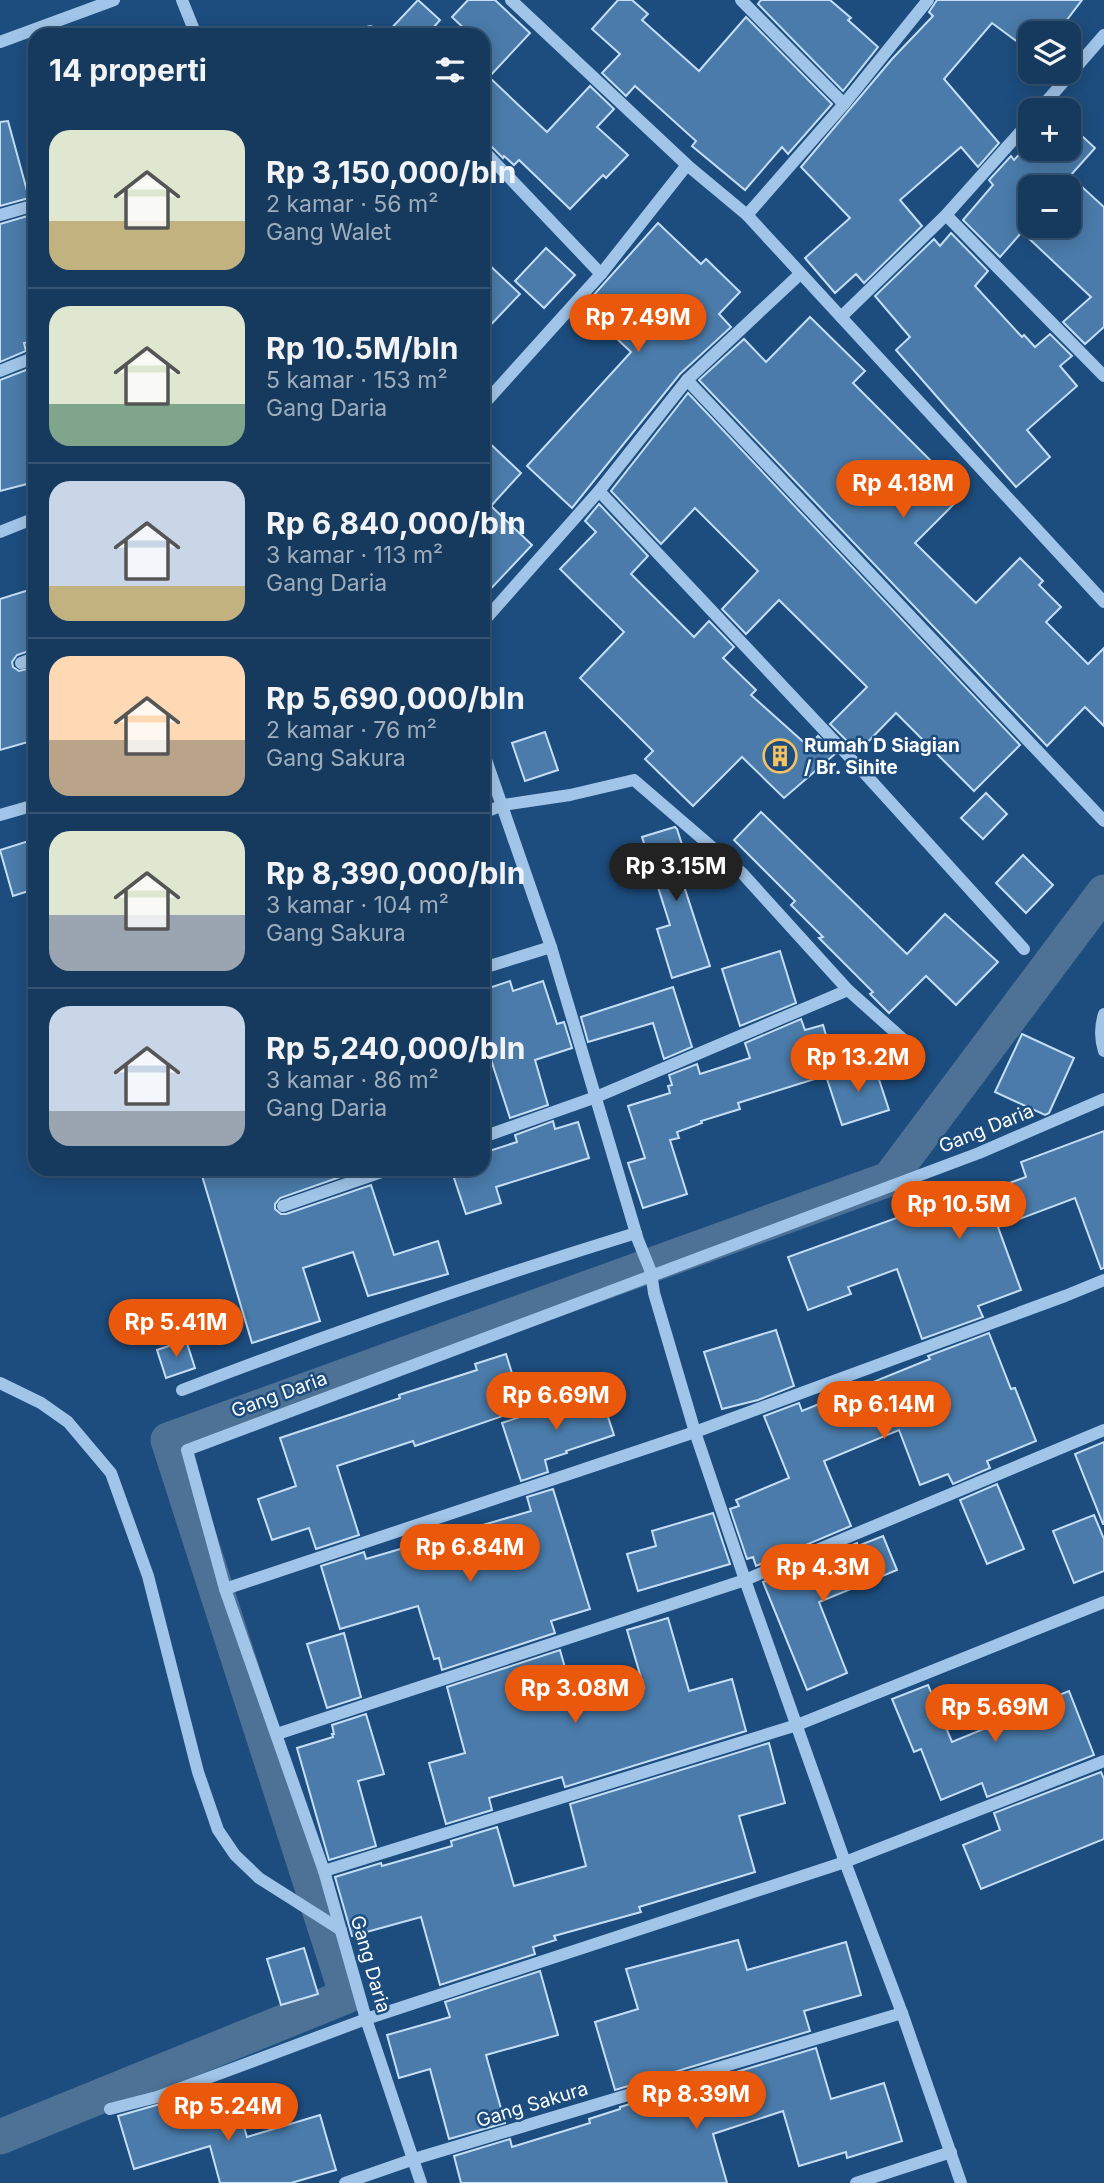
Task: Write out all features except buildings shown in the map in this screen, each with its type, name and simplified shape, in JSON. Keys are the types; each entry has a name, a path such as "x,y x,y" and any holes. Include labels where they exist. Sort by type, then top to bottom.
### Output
{"street":[{"path":"38,28 114,0"},
{"path":"182,0 193,28"},
{"path":"511,0 687,165 747,215 1104,602"},
{"path":"740,0 844,104"},
{"path":"747,215 844,104 928,0"},
{"path":"0,42 28,32"},
{"path":"1049,98 1104,35"},
{"path":"841,317 946,215 1018,135"},
{"path":"490,157 601,274"},
{"path":"490,397 601,274 687,165"},
{"path":"0,215 28,207"},
{"path":"946,215 1104,376"},
{"path":"490,614 599,491 687,380 800,274"},
{"path":"0,371 28,360"},
{"path":"687,380 1104,821"},
{"path":"599,491 856,764 1024,949"},
{"path":"0,532 28,521"},
{"path":"21,663 28,660"},
{"path":"490,770 551,947 637,1236 651,1274 654,1293 695,1432 745,1580 961,2183"},
{"path":"490,810 503,805 570,795 634,780 742,873 848,990 915,1050"},
{"path":"0,815 28,807"},
{"path":"490,966 551,947"},
{"path":"490,1135 596,1097 848,990"},
{"path":"1104,1014 1101,1043 1104,1051"},
{"name":"Gang Daria","path":"421,2183 366,2019 324,1871 225,1589 187,1450 979,1153 1104,1099"},
{"path":"284,1206 370,1176"},
{"path":"182,1390 275,1354 551,1259 637,1236"},
{"path":"225,1589 695,1432 1104,1280"},
{"path":"0,1383 41,1403 68,1422 111,1473 148,1576 198,1772 218,1830 235,1855 259,1878 341,1930"},
{"path":"277,1734 745,1580 1104,1430"},
{"path":"324,1871 797,1725 1104,1602"},
{"path":"110,2109 157,2097 366,2019 845,1862 1104,1761"},
{"name":"Gang Sakura","path":"345,2183 414,2159 902,2013"},
{"path":"856,2183 951,2152"}],"waterway":[{"path":"0,2137 347,1996 168,1440 889,1179 1104,892"}],"place":[{"name":"Rumah D Siagian / Br. Sihite","path":"780,756"}]}
